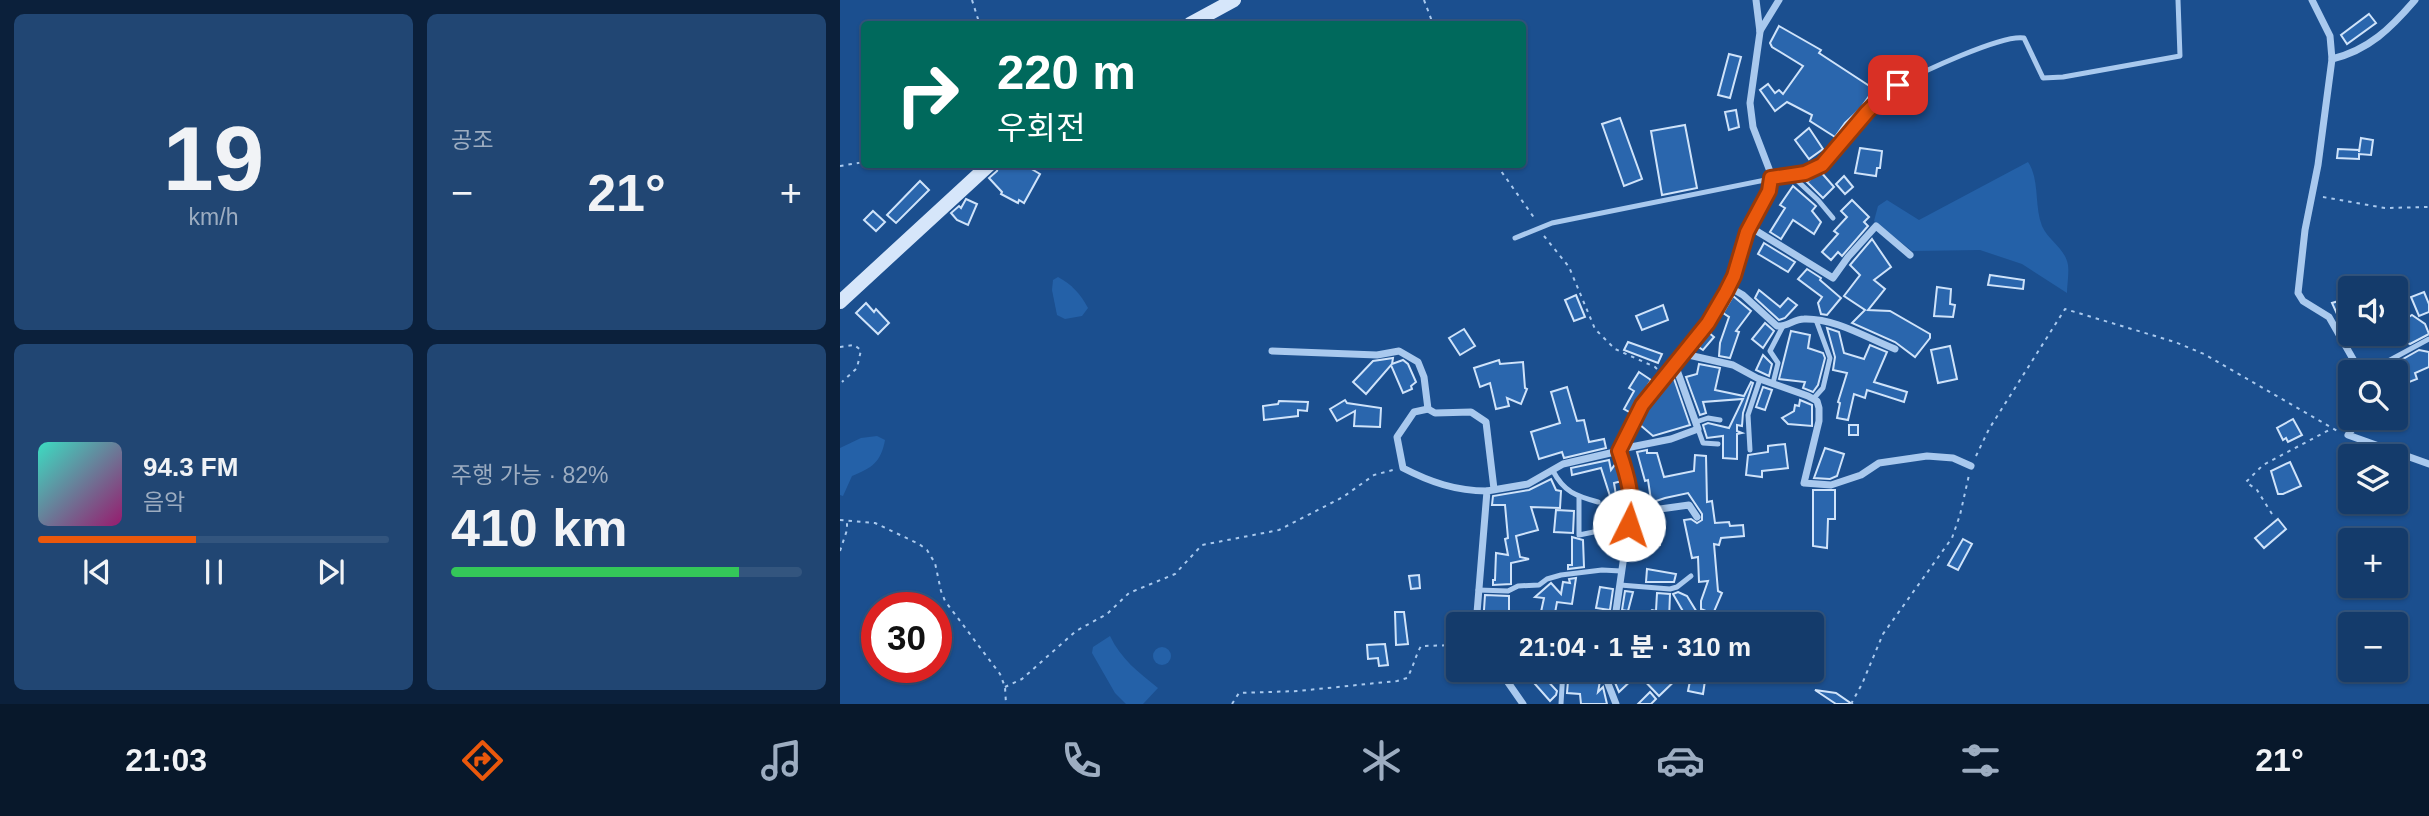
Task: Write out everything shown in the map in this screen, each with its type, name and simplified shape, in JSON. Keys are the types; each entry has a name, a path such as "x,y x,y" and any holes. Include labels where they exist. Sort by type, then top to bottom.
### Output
{"street":[{"path":"1196,21 1234,0"},
{"path":"1616,612 1631,513 1631,487 1620,449 1642,405 1708,323 1729,287 1750,227 1769,191 1771,178 1753,127 1750,103 1760,32 1756,0"},
{"path":"1760,32 1779,0"},
{"path":"2312,0 2330,36 2332,59 2318,165 2297,286 2303,301 2329,317 2354,360"},
{"path":"2332,59 2363,49 2396,21 2415,0"},
{"path":"840,302 986,168"},
{"path":"1750,227 1833,278 1876,226 1910,255"},
{"path":"1729,287 1743,295 1777,326 1797,320 1816,320 1843,327 1895,349"},
{"path":"1272,351 1377,355 1399,351 1418,362 1424,377 1428,409"},
{"path":"1684,354 1733,365 1760,379 1813,399 1819,408 1819,421 1804,484 1831,485 1865,473 1879,463 1927,456 1953,458 1971,466"},
{"path":"1477,612 1490,490 1486,422 1471,412 1435,413 1428,409 1413,412 1397,437 1403,468 1428,481 1466,491 1490,490 1510,489 1528,484 1563,464 1654,443 1697,425 1673,365"},
{"path":"2352,430 2348,435 2429,464"},
{"path":"1631,513 1689,505 1697,517"},
{"path":"1508,682 1523,704"},
{"path":"1610,682 1616,704"}],"lane":[{"path":"1515,238 1552,223 1810,172 1822,165 1867,112 1892,89 1967,54 2012,38 2024,38 2043,78 2063,77 2180,56 2178,0"},
{"path":"1791,175 1833,218"},
{"path":"1813,399 1822,388 1830,359 1816,320"},
{"path":"1773,383 1778,363 1770,351 1783,326"},
{"path":"2390,360 2429,339"},
{"path":"1750,450 1748,415 1760,379"},
{"path":"1718,444 1703,443 1697,425 1708,418 1720,420"},
{"path":"1553,471 1564,488 1573,495 1598,502"},
{"path":"1579,497 1580,535 1629,525"},
{"path":"1478,590 1508,591 1518,586 1539,585 1561,575 1622,570"},
{"path":"1620,585 1674,589 1691,576"},
{"path":"1561,704 1562,682"}],"path":[{"path":"972,0 980,21"},
{"path":"1424,0 1432,21"},
{"path":"840,166 861,163"},
{"path":"1500,168 1531,211 1540,230 1569,267 1595,329 1615,349 1655,367 1663,377"},
{"path":"2311,195 2385,208 2429,207"},
{"path":"1851,704 1889,624 1952,538 1971,466 1989,429 2065,309 2175,342 2204,354 2332,429 2348,435"},
{"path":"840,347 853,345 861,350 857,369 842,382"},
{"path":"2272,514 2258,490 2246,482 2263,465 2332,429"},
{"path":"1005,687 1022,679 1076,631 1107,614 1129,593 1175,574 1202,545 1279,530 1343,497 1374,475 1403,468"},
{"path":"840,520 875,523 927,550 935,563 946,601 995,665 1005,687 1006,704"},
{"path":"840,551 847,530 847,520"},
{"path":"1232,704 1239,693 1298,691 1397,681 1407,678 1413,669 1420,646 1446,645"}],"shaded area":[{"path":"2028,162 2034,177 2042,226 2067,261 2067,293 2022,264 1980,250 1912,251 1874,221 1878,206 1887,200 1919,220"},
{"path":"1058,277 1075,290 1085,303 1088,308 1082,316 1065,319 1057,315 1052,290 1053,280"},
{"path":"877,436 885,440 878,459 870,467 852,476 843,496 840,495 840,448 861,438"},
{"path":"1110,636 1137,671 1158,688 1143,704 1126,704 1115,693 1092,653 1093,647"},
{"path":"1162,647 1168,650 1171,656 1168,662 1162,665 1156,662 1153,656 1156,650"}],"building":[{"path":"2369,14 2376,23 2347,44 2341,35"},
{"path":"1779,26 1821,50 1819,53 1874,89 1835,137 1810,121 1812,115 1787,102 1775,111 1760,90 1768,84 1775,93 1779,90 1783,94 1803,66 1772,47 1770,43"},
{"path":"1729,54 1741,57 1730,98 1718,95"},
{"path":"1736,110 1739,127 1729,130 1725,112"},
{"path":"1620,118 1642,179 1624,186 1602,124"},
{"path":"1685,125 1697,188 1662,195 1651,131"},
{"path":"1809,128 1823,149 1809,159 1795,140"},
{"path":"2361,138 2373,140 2371,155 2359,154 2359,159 2337,158 2338,149 2359,152"},
{"path":"1860,148 1882,151 1876,176 1855,173"},
{"path":"998,168 1030,168 1040,174 1024,203 1019,200 1018,203 1001,194 989,178"},
{"path":"1820,171 1834,187 1823,198 1807,182"},
{"path":"1844,176 1853,187 1845,194 1836,184"},
{"path":"920,181 929,190 896,223 887,215"},
{"path":"1793,186 1816,206 1812,211 1821,222 1814,234 1793,220 1781,239 1770,232 1785,208 1780,205"},
{"path":"966,199 977,204 968,225 957,220 951,213 959,206 961,208"},
{"path":"1852,200 1869,217 1864,222 1868,226 1842,256 1838,252 1831,260 1822,252 1838,234 1834,231 1847,217 1841,211"},
{"path":"873,211 885,222 876,231 864,220"},
{"path":"1872,239 1891,267 1874,280 1885,289 1868,310 1890,311 1930,334 1930,338 1915,357 1895,342 1852,323 1865,310 1844,296 1860,275 1850,265"},
{"path":"1764,243 1795,262 1788,272 1758,254"},
{"path":"1807,269 1821,278 1820,280 1841,298 1827,315 1821,314 1818,303 1822,297 1798,279"},
{"path":"1990,275 2024,280 2023,289 1988,285"},
{"path":"1937,287 1951,289 1950,304 1955,305 1953,317 1934,316"},
{"path":"1759,290 1780,307 1788,298 1797,305 1785,318 1779,320 1755,298"},
{"path":"2424,292 2429,312 2419,316 2411,297"},
{"path":"1576,295 1585,317 1574,321 1565,300"},
{"path":"1733,296 1751,311 1736,331 1739,332 1730,358 1719,356 1720,343 1729,317 1723,313"},
{"path":"2338,301 2338,316 2332,303"},
{"path":"866,303 889,323 878,334 856,313"},
{"path":"1663,305 1668,320 1642,330 1636,316"},
{"path":"2412,315 2425,324 2429,334 2408,343 2408,318"},
{"path":"1765,323 1774,331 1763,348 1752,339"},
{"path":"1827,328 1839,332 1844,353 1864,359 1870,345 1887,352 1874,382 1907,392 1904,402 1867,390 1865,398 1854,394 1848,420 1837,418 1838,402 1847,373 1833,370 1835,357"},
{"path":"1464,329 1475,346 1460,355 1449,338"},
{"path":"1791,331 1810,335 1808,348 1823,353 1825,358 1818,385 1813,392 1803,388 1805,382 1779,379"},
{"path":"1708,332 1714,337 1703,350 1697,346"},
{"path":"1628,342 1662,354 1658,363 1624,350"},
{"path":"1950,346 1957,379 1938,383 1931,350"},
{"path":"2419,350 2429,352 2429,367 2415,373 2417,379 2408,382 2408,360 2401,360"},
{"path":"1763,355 1772,364 1769,376 1756,370"},
{"path":"1393,358 1392,364 1403,360 1408,364 1416,382 1411,386 1412,389 1403,393 1391,365 1366,394 1353,382 1373,361"},
{"path":"1499,360 1500,364 1523,362 1527,389 1521,404 1507,398 1509,406 1496,409 1490,383 1480,387 1474,368"},
{"path":"1699,364 1720,368 1715,390 1744,396 1751,382 1753,383 1743,413 1742,426 1737,425 1737,431 1742,433 1737,434 1737,459 1723,458 1723,436 1707,438 1703,425 1708,423 1729,428 1743,399 1703,402 1706,413 1700,415 1686,377 1697,374"},
{"path":"1639,372 1651,380 1631,413 1624,409 1634,391 1629,388"},
{"path":"1673,376 1690,425 1653,436 1639,424 1647,408"},
{"path":"1567,387 1577,421 1584,420 1589,442 1604,439 1606,448 1564,458 1562,452 1539,459 1531,432 1560,423 1551,392"},
{"path":"1763,387 1772,390 1765,410 1756,407"},
{"path":"1345,400 1347,403 1381,408 1380,427 1354,426 1355,411 1337,421 1330,409"},
{"path":"1800,400 1812,405 1812,426 1788,424 1782,418 1794,411 1795,405 1799,406"},
{"path":"1279,401 1308,402 1307,411 1298,410 1298,416 1264,420 1263,406 1278,404"},
{"path":"2293,419 2302,435 2288,442 2286,438 2283,440 2277,428"},
{"path":"1849,425 1858,425 1858,435 1849,435"},
{"path":"1785,444 1788,468 1762,471 1762,477 1746,475 1748,455 1768,452 1768,446"},
{"path":"1825,448 1844,454 1837,476 1830,479 1814,478"},
{"path":"1647,450 1647,453 1657,453 1664,477 1694,471 1695,455 1706,456 1707,502 1712,501 1715,523 1743,525 1744,536 1721,538 1719,545 1714,544 1718,591 1722,593 1714,612 1701,609 1708,581 1699,582 1698,557 1692,558 1684,520 1691,519 1697,523 1702,520 1702,514 1688,493 1637,506 1638,502 1651,500 1648,480 1645,481 1637,452"},
{"path":"1609,460 1611,470 1616,463 1622,481 1614,483 1616,495 1610,496 1601,468 1572,475 1571,468"},
{"path":"2290,462 2301,486 2278,494 2271,471"},
{"path":"1551,479 1556,490 1561,491 1560,508 1531,507 1538,530 1516,536 1520,557 1529,559 1511,563 1511,584 1493,585 1496,553 1508,555 1505,539 1508,538 1505,505 1492,505 1493,496 1529,490"},
{"path":"1813,490 1835,490 1835,519 1828,519 1827,548 1813,546"},
{"path":"1556,510 1574,511 1573,533 1554,532"},
{"path":"1617,515 1618,522 1598,526 1596,518"},
{"path":"1658,515 1660,545 1644,547 1642,528 1634,529 1636,519"},
{"path":"2278,519 2286,529 2264,548 2255,538"},
{"path":"1572,537 1583,540 1584,567 1568,569 1568,565 1572,565"},
{"path":"1963,539 1972,544 1958,570 1948,565"},
{"path":"1647,569 1676,574 1674,582 1646,582"},
{"path":"1419,575 1420,588 1411,589 1409,576"},
{"path":"1576,578 1572,604 1557,602 1555,612 1541,612 1544,598 1535,597 1551,583 1561,594 1563,582 1570,583 1569,579"},
{"path":"1600,587 1613,589 1610,610 1596,608"},
{"path":"1625,591 1633,592 1628,611 1622,610"},
{"path":"1678,592 1687,596 1697,612 1683,612 1673,594"},
{"path":"1657,593 1670,594 1669,612 1650,612 1656,611"},
{"path":"1485,595 1509,596 1509,612 1484,612"},
{"path":"1395,612 1404,612 1408,644 1396,645"},
{"path":"1385,644 1388,665 1379,666 1378,658 1368,659 1367,645"},
{"path":"1549,682 1557,691 1556,695 1550,701 1535,684"},
{"path":"1568,682 1600,682 1598,692 1603,687 1607,704 1581,704 1580,694 1567,693"},
{"path":"1615,682 1630,682 1619,692"},
{"path":"1646,682 1674,682 1659,696"},
{"path":"1690,682 1705,682 1703,694 1688,691"},
{"path":"1815,690 1836,693 1852,704 1836,704"},
{"path":"1650,692 1656,699 1651,704 1638,704"}],"route":[{"path":"1629,525 1631,487 1619,451 1642,405 1708,323 1726,292 1741,257 1747,232 1769,191 1771,178 1810,172 1822,165 1867,112 1898,85"}]}
